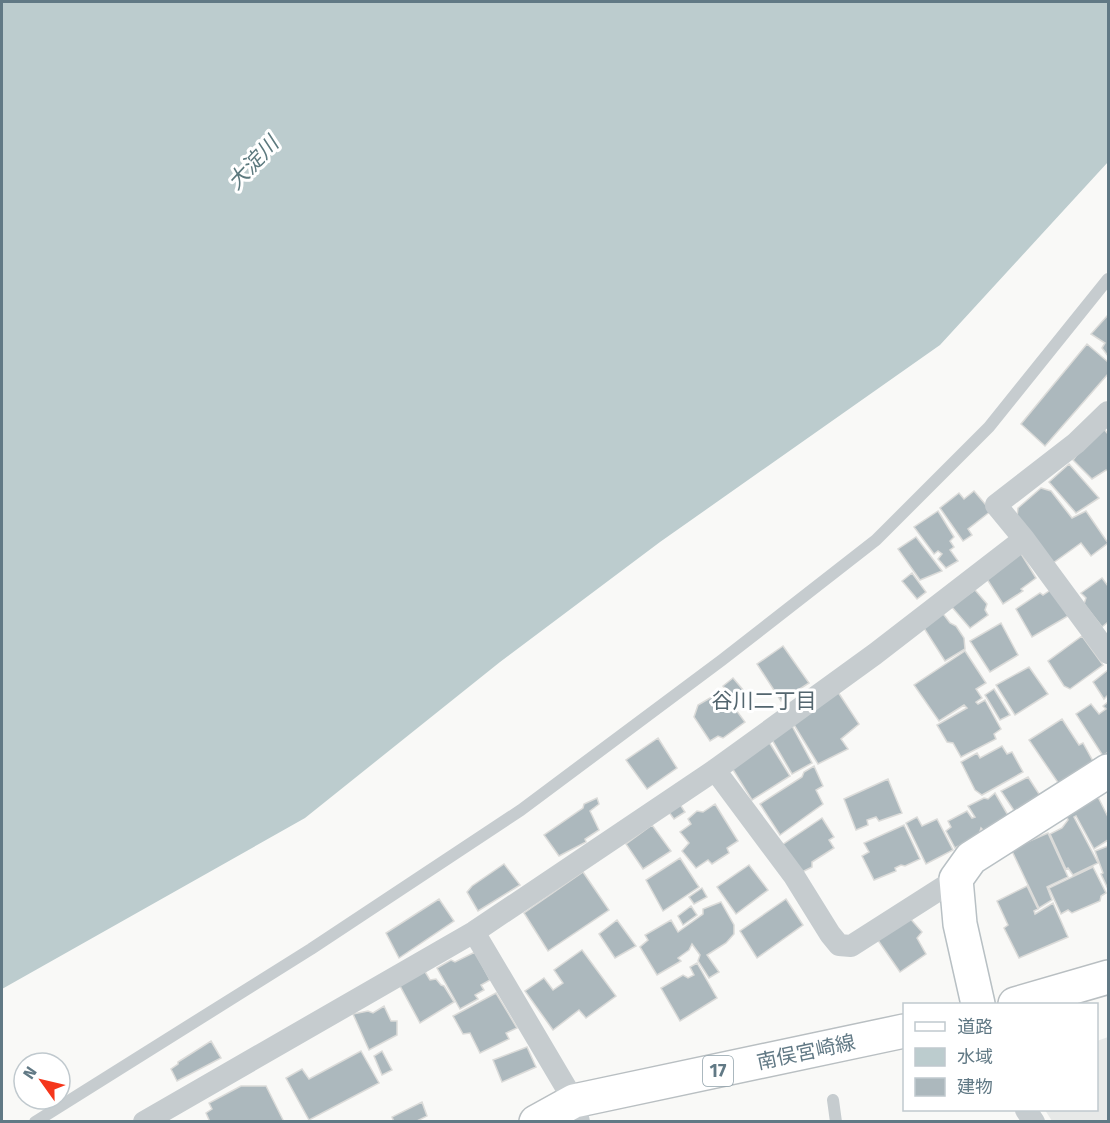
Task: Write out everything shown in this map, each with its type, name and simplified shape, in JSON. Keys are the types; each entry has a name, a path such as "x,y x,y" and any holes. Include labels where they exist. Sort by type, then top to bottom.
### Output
{"main road":[{"path":"978,1003 960,924 956,879 971,858 1108,771"},
{"path":"1022,1003 1108,977"},
{"name":"南俣宮崎線","path":"536,1122 903,1031"}],"street":[{"path":"1108,412 1076,443 996,505 1024,539 1108,653"},
{"path":"144,1122 169,1115 474,932 715,770 875,654 1024,539"},
{"path":"715,770 794,876 839,945 850,946 956,879"},
{"path":"474,932 577,1112"}],"lane":[{"path":"35,1122 311,949 521,810 722,660 876,540 990,427 1108,279"},
{"path":"833,1100 836,1122"}],"shaded area":[{"path":"1108,1037 1108,1121 1052,1121 1046,1111 1098,1111 1098,1041"}],"water":[{"name":"大淀川","path":"2,2 1108,2 1108,162 940,345 660,542 500,662 305,818 2,989"}],"building":[{"path":"1108,315 1108,356 1102,348 1105,343 1091,334"},
{"path":"1087,344 1108,362 1108,374 1045,446 1021,424"},
{"path":"1103,428 1108,434 1108,471 1092,479 1073,460"},
{"path":"1069,464 1099,498 1076,513 1049,482"},
{"path":"1041,488 1051,491 1072,518 1086,511 1108,543 1091,556 1081,543 1053,563 1017,517 1018,508"},
{"path":"974,491 991,511 968,529 972,535 963,541 940,508 959,493 964,499"},
{"path":"938,511 954,537 950,541 954,547 950,550 958,561 946,568 938,559 942,554 938,551 934,554 914,527"},
{"path":"916,537 942,571 920,580 898,549"},
{"path":"1020,552 1036,578 1021,589 1023,591 1003,604 985,576"},
{"path":"912,573 926,592 917,599 902,581"},
{"path":"1102,578 1108,586 1108,622 1102,627 1084,604 1086,598 1081,593"},
{"path":"1052,589 1068,616 1032,637 1016,609 1040,593 1043,595"},
{"path":"975,590 987,604 985,610 988,615 970,628 951,606"},
{"path":"941,611 964,638 965,649 945,661 922,625"},
{"path":"1001,623 1018,655 990,672 970,641"},
{"path":"1082,636 1103,665 1070,689 1064,686 1048,661"},
{"path":"783,646 809,683 781,701 757,664"},
{"path":"965,651 986,683 976,689 982,698 976,702 978,704 985,700 1001,729 994,734 996,739 961,757 953,743 947,742 937,725 967,708 964,705 939,721 914,685"},
{"path":"1029,667 1048,694 1015,715 996,685"},
{"path":"1108,670 1108,695 1104,699 1093,682"},
{"path":"733,678 744,691 734,699 723,686"},
{"path":"836,689 859,724 841,739 848,749 818,764 791,720"},
{"path":"994,689 1010,715 1000,720 985,695"},
{"path":"722,691 745,722 723,738 718,736 710,741 694,717 698,705"},
{"path":"1108,702 1108,752 1103,756 1076,714 1091,704 1099,714 1106,709 1103,706"},
{"path":"1062,719 1079,745 1083,743 1094,763 1059,784 1029,740"},
{"path":"791,724 812,763 792,774 771,738"},
{"path":"658,738 677,768 647,789 626,760"},
{"path":"769,742 790,776 752,800 732,768"},
{"path":"1002,746 1007,754 1012,752 1023,772 982,795 975,790 961,762 977,753 980,758"},
{"path":"814,766 823,786 816,790 823,804 780,835 760,804 802,777 804,772"},
{"path":"1028,777 1041,797 1015,812 1001,791"},
{"path":"888,779 902,813 879,821 876,817 867,820 868,825 856,830 844,799"},
{"path":"995,793 1009,817 984,831 981,828 979,835 955,848 946,831 951,827 948,821 967,811 972,818 975,817 968,806 984,798 988,799"},
{"path":"1098,797 1108,817 1108,840 1094,849 1076,816 1074,817 1098,863 1073,875 1068,868 1066,869 1050,834 1062,828 1068,820 1066,815"},
{"path":"597,798 599,804 590,811 599,830 585,839 586,842 559,856 544,835 583,808 584,804"},
{"path":"679,803 685,812 674,819 668,811"},
{"path":"715,804 738,841 727,848 729,853 712,864 708,860 696,868 682,851 689,843 680,832 691,824 688,819 697,811 703,812"},
{"path":"917,817 922,826 937,819 953,850 926,864 906,823"},
{"path":"822,818 834,837 829,840 834,848 812,862 812,867 798,874 779,847"},
{"path":"652,825 671,851 643,869 626,844"},
{"path":"904,825 920,859 905,866 901,865 895,868 896,871 874,880 862,856 869,852 864,843"},
{"path":"1048,833 1068,877 1047,887 1052,900 1039,908 1011,849"},
{"path":"1108,846 1108,889 1095,851"},
{"path":"680,858 699,887 663,911 646,880"},
{"path":"504,864 520,885 478,911 467,892"},
{"path":"749,865 768,890 736,914 717,887"},
{"path":"1093,867 1106,893 1101,896 1100,901 1072,913 1068,910 1061,914 1049,888"},
{"path":"583,872 609,910 548,951 524,913"},
{"path":"1027,886 1038,909 1034,911 1035,914 1053,903 1068,937 1019,958 1004,928 1008,925 997,901"},
{"path":"702,888 707,897 694,904 689,897"},
{"path":"439,899 454,921 399,958 386,933"},
{"path":"786,899 803,925 757,958 740,931"},
{"path":"721,902 734,925 734,934 726,943 707,955 719,972 709,978 698,961 700,955 692,944 689,950 678,958 681,961 657,975 640,947 648,940 645,935 671,920 678,932 703,914 703,909"},
{"path":"691,906 697,915 683,925 678,916"},
{"path":"908,916 922,932 917,938 926,954 900,972 875,936"},
{"path":"617,920 636,946 615,958 599,934"},
{"path":"582,950 616,996 586,1018 579,1010 553,1030 525,991 544,978 553,990 563,983 554,970"},
{"path":"475,952 490,980 481,985 484,990 475,995 478,999 460,1009 437,968 451,960 455,962"},
{"path":"697,963 717,998 680,1021 661,988 683,975 688,978 694,975 690,967"},
{"path":"424,970 430,980 436,979 444,986 454,1002 420,1023 399,984"},
{"path":"496,993 517,1028 506,1033 509,1039 480,1053 470,1033 463,1034 453,1016"},
{"path":"384,1006 391,1021 397,1021 397,1035 369,1050 353,1014 368,1011 373,1013"},
{"path":"211,1041 221,1058 177,1081 171,1069"},
{"path":"527,1047 536,1067 502,1082 493,1060"},
{"path":"361,1051 379,1083 309,1120 286,1078 302,1069 309,1079"},
{"path":"382,1051 392,1070 382,1075 374,1056"},
{"path":"241,1086 266,1086 284,1122 210,1122 206,1113 212,1109 209,1103"},
{"path":"422,1102 427,1116 415,1122 394,1122 392,1117"}],"district":[{"name":"谷川二丁目","path":"764,701"}]}
